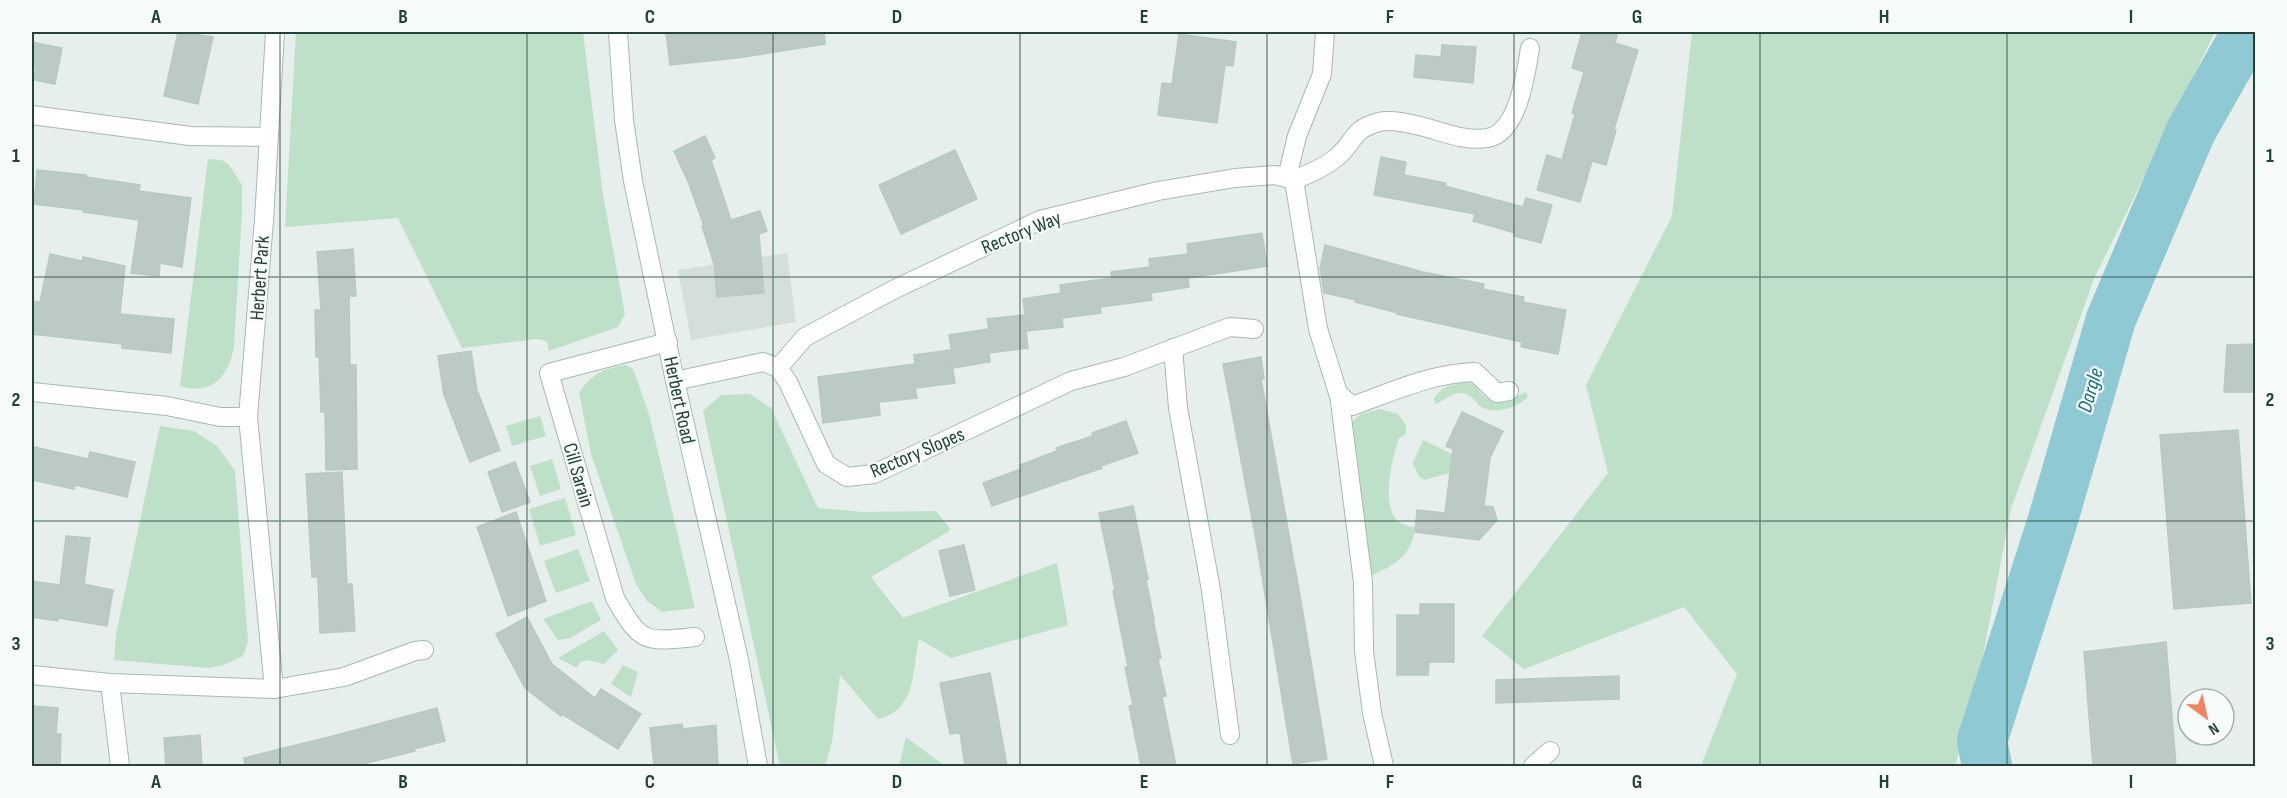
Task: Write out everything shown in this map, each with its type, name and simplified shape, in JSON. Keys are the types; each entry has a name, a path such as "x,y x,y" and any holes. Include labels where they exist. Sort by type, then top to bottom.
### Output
{"street":[{"name":"Herbert Park","path":"274,689 248,417 275,32"},
{"name":"Herbert Road","path":"618,32 624,120 633,181 675,381 739,660 758,766"},
{"path":"1325,32 1322,74 1297,136 1290,179 1318,329 1339,394 1363,582 1364,651 1372,713 1384,766"},
{"name":"Rectory Way","path":"778,368 805,337 893,290 1040,220 1158,191 1235,178 1275,175 1290,179 1318,169 1339,156 1357,131 1381,121 1408,123 1466,138 1490,138 1509,124 1523,87 1530,48"},
{"path":"32,115 190,136 269,137"},
{"name":"Rectory Slopes","path":"778,368 788,382 826,464 847,477 874,474 1071,381 1124,367 1230,327 1254,330"},
{"name":"Cill Sarain","path":"668,342 549,373 615,598 634,629 654,641 695,637"},
{"path":"1173,348 1178,408 1212,590 1230,735"},
{"path":"675,381 763,362 778,368"},
{"path":"1339,394 1352,406 1429,379 1462,372 1475,372 1497,393 1509,391"},
{"path":"32,393 167,406 220,417 248,417"},
{"path":"32,675 110,683 274,689 344,677 415,651 424,650"},
{"path":"110,683 120,766"},
{"path":"1533,766 1550,751"}],"shaded area":[{"path":"787,253 796,322 691,340 678,270"}],"green space":[{"path":"296,32 583,32 603,195 625,314 618,327 549,351 547,341 537,339 462,348 398,218 285,227"},
{"path":"1692,32 2215,32 2094,279 2011,509 1975,697 1955,766 1701,766 1737,674 1684,607 1524,669 1482,636 1608,473 1586,385 1672,216"},
{"path":"208,159 222,160 229,165 242,185 234,346 228,366 217,381 210,386 191,388 180,386"},
{"path":"626,365 633,369 649,414 695,608 662,612 647,601 636,584 591,454 579,392 600,372"},
{"path":"1466,382 1491,400 1503,400 1526,392 1528,397 1512,407 1498,410 1486,409 1470,396 1461,393 1454,394 1435,404 1434,398 1444,388"},
{"path":"750,394 771,408 818,508 864,512 936,511 951,530 871,577 903,618 1057,563 1068,625 951,658 919,639 913,676 906,698 891,714 878,719 840,675 832,742 825,766 780,766 703,411 721,395"},
{"path":"1380,409 1398,414 1406,425 1406,434 1399,438 1392,462 1390,505 1394,516 1402,524 1415,527 1410,545 1401,558 1372,575 1351,430 1352,422 1361,414"},
{"path":"540,416 546,436 512,446 506,426"},
{"path":"160,426 194,431 217,446 235,471 248,642 243,656 223,665 209,668 114,660 116,634"},
{"path":"1423,440 1476,465 1425,480 1419,477 1413,463"},
{"path":"552,459 561,489 540,496 530,466"},
{"path":"565,498 576,535 540,546 529,509"},
{"path":"578,549 590,581 556,593 544,561"},
{"path":"592,601 601,620 570,638 558,640 543,619"},
{"path":"604,631 618,650 604,664 587,660 580,662 577,668 558,658"},
{"path":"623,665 638,672 631,697 611,684"},
{"path":"906,737 945,766 899,766"}],"building":[{"path":"178,32 213,37 198,104 164,96"},
{"path":"666,32 824,32 825,44 737,58 670,65"},
{"path":"1582,32 1618,32 1615,43 1638,50 1614,129 1616,130 1606,165 1592,161 1580,202 1537,190 1547,155 1562,160 1584,72 1572,68"},
{"path":"1179,34 1236,42 1233,66 1225,65 1217,123 1158,115 1162,83 1172,84"},
{"path":"32,42 62,48 55,84 34,80 36,67 32,66"},
{"path":"1442,45 1476,47 1473,83 1414,77 1416,55 1441,57"},
{"path":"705,136 715,158 711,160 731,220 760,211 767,231 759,234 764,293 717,297 714,264 702,226 704,226 674,151"},
{"path":"955,150 977,199 901,234 879,185"},
{"path":"1381,157 1406,162 1404,175 1446,183 1445,186 1523,207 1526,198 1552,205 1541,243 1473,221 1475,214 1374,195"},
{"path":"37,170 86,175 86,177 140,185 139,191 191,198 182,267 160,263 159,276 131,273 139,220 34,204"},
{"path":"1262,233 1267,266 1188,278 1189,287 1151,293 1152,300 1100,307 1101,313 1062,318 1063,327 1027,331 1023,299 1061,293 1060,285 1112,278 1111,272 1150,267 1149,259 1188,254 1187,244"},
{"path":"1325,245 1423,272 1484,284 1483,289 1524,297 1523,302 1566,310 1558,354 1521,347 1522,342 1397,314 1355,302 1356,300 1324,293 1320,268"},
{"path":"353,249 356,296 349,296 350,365 356,365 357,469 326,470 325,412 321,412 319,357 316,357 315,310 321,310 317,252"},
{"path":"50,254 82,261 83,257 125,266 120,314 174,319 171,353 122,348 122,344 32,334 32,301 40,302"},
{"path":"1024,315 1028,348 989,353 990,362 954,368 949,335 989,329 987,319"},
{"path":"2256,344 2256,392 2224,392 2227,345"},
{"path":"950,350 955,383 915,388 917,398 879,402 880,415 823,423 818,377 915,364 914,355"},
{"path":"471,351 477,390 500,450 470,462 444,395 438,356"},
{"path":"1261,357 1264,379 1261,379 1327,759 1293,764 1256,540 1223,364"},
{"path":"1462,412 1503,431 1490,458 1484,506 1493,507 1497,520 1479,540 1415,532 1417,510 1445,513 1453,449 1446,446"},
{"path":"1126,421 1138,453 1101,466 1102,468 992,506 983,483 1021,469 1020,465 1057,451 1056,448 1093,436 1092,433"},
{"path":"2238,430 2251,603 2174,609 2160,435"},
{"path":"34,447 88,459 90,452 135,462 127,497 75,485 74,489 32,480"},
{"path":"515,462 530,502 502,512 488,472"},
{"path":"342,472 347,584 352,584 355,631 320,633 318,577 312,577 306,474"},
{"path":"1133,506 1148,579 1146,580 1161,658 1158,659 1166,696 1162,697 1176,766 1141,766 1129,706 1133,705 1125,667 1128,667 1099,513"},
{"path":"516,512 546,601 508,616 477,527"},
{"path":"66,536 90,538 84,584 113,590 107,626 58,618 58,621 32,617 32,581 60,585"},
{"path":"964,545 975,590 950,596 939,551"},
{"path":"1420,604 1454,604 1454,662 1429,662 1428,675 1397,675 1397,615 1420,615"},
{"path":"527,617 552,664 595,698 601,689 641,714 618,749 562,714 561,716 525,688 496,634"},
{"path":"2166,642 2176,766 2093,766 2084,652"},
{"path":"990,673 1007,766 965,766 960,733 950,734 940,683"},
{"path":"1619,676 1619,699 1496,703 1496,680"},
{"path":"32,706 58,708 56,734 61,734 60,766 32,766"},
{"path":"437,708 445,741 414,749 415,751 355,766 245,766 244,758"},
{"path":"682,724 683,729 716,725 718,766 654,766 650,728"},
{"path":"200,735 202,766 166,766 164,738"}],"waterway":[{"name":"Dargle","path":"1987,766 1982,741 2052,523 2111,319 2191,131 2247,32"}]}
